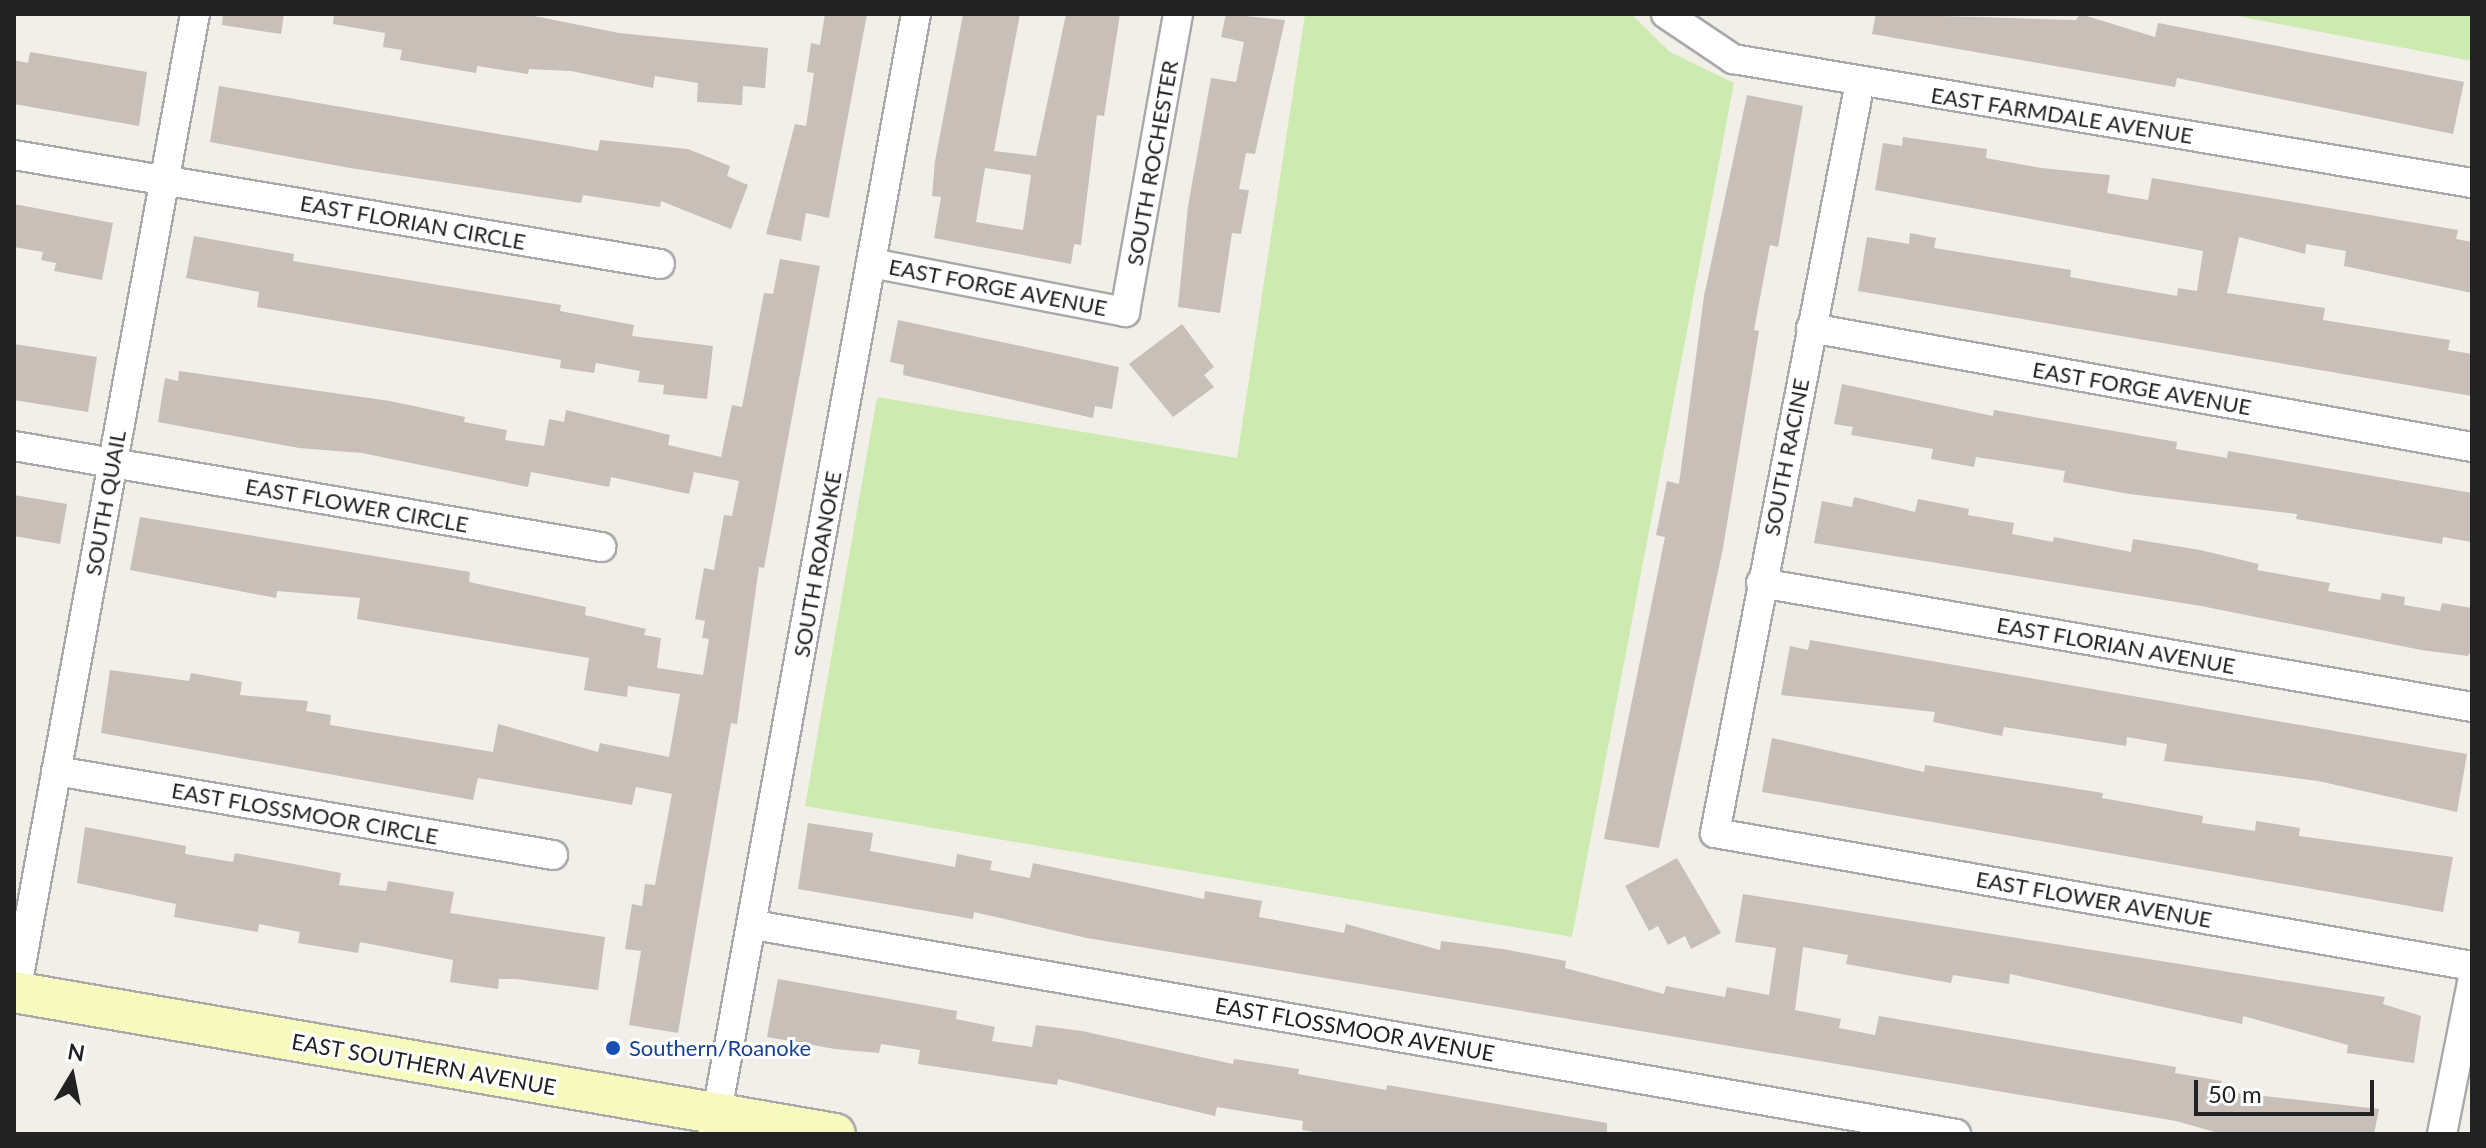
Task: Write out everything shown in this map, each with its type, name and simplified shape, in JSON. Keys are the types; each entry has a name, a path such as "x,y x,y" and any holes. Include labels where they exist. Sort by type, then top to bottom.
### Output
{"main road":[{"name":"EAST SOUTHERN AVENUE","path":"15,992 715,1124 835,1134"}],"street":[{"name":"SOUTH QUAIL","path":"15,992 195,14"},
{"name":"SOUTH ROANOKE","path":"715,1124 754,925 916,14"},
{"name":"SOUTH ROCHESTER","path":"1125,312 1178,14"},
{"name":"EAST FARMDALE AVENUE","path":"1666,14 1733,59 2472,183"},
{"name":"SOUTH RACINE","path":"1715,833 1860,82"},
{"path":"14,155 166,181"},
{"name":"EAST FLORIAN CIRCLE","path":"166,181 660,264"},
{"name":"EAST FORGE AVENUE","path":"871,263 1125,312"},
{"name":"EAST FORGE AVENUE","path":"1811,328 2472,447"},
{"path":"14,446 112,463"},
{"name":"EAST FLOWER CIRCLE","path":"112,463 601,547"},
{"name":"EAST FLORIAN AVENUE","path":"1761,583 2472,707"},
{"name":"EAST FLOSSMOOR CIRCLE","path":"56,771 553,855"},
{"name":"EAST FLOWER AVENUE","path":"1715,833 2472,966"},
{"name":"EAST FLOSSMOOR AVENUE","path":"754,925 1956,1134"},
{"path":"2442,1134 2472,983"}],"green space":[{"path":"1305,14 1631,14 1670,52 1734,83 1572,937 805,806 877,397 1237,458"},
{"path":"2227,14 2472,14 2472,61"}],"building":[{"path":"223,14 284,14 281,34 222,25"},
{"path":"334,14 524,14 619,33 768,48 765,88 743,86 742,105 697,102 698,83 655,76 653,88 571,71 529,69 528,74 477,66 476,73 400,60 402,50 383,47 385,33 333,24"},
{"path":"825,14 867,14 829,218 806,213 801,241 766,234 795,124 806,126 814,73 807,72 811,43 820,45"},
{"path":"963,14 1020,14 994,151 1036,156 1066,14 1120,14 1104,116 1097,115 1081,245 1074,244 1071,264 934,238 941,197 932,196 935,161","holes":["985,168 1031,175 1023,230 976,222"]},
{"path":"1226,14 1285,20 1255,154 1246,153 1239,189 1249,190 1241,234 1232,233 1220,313 1178,307 1188,206 1211,78 1236,82 1244,42 1221,37"},
{"path":"1876,14 2076,20 2080,14 2155,37 2158,23 2464,82 2453,134 2177,78 2175,87 1872,34"},
{"path":"30,52 147,72 139,126 14,104 14,60 28,63"},
{"path":"219,86 598,151 600,140 688,149 730,166 727,176 748,185 731,229 661,201 660,207 583,195 581,203 350,168 210,142"},
{"path":"1747,95 1803,106 1778,247 1770,245 1754,330 1759,331 1723,548 1659,848 1604,839 1665,537 1656,535 1667,481 1679,484 1704,296"},
{"path":"1903,137 1987,149 1986,158 2041,168 2110,175 2107,193 2148,200 2152,178 2458,230 2456,239 2472,242 2472,293 2344,266 2346,251 2306,244 2305,254 2239,237 2227,293 2325,308 2323,320 2450,340 2448,350 2472,354 2472,396 1858,291 1867,237 1909,244 1910,233 1936,238 1934,248 2071,270 2070,277 2177,296 2178,288 2197,291 2203,251 1875,190 1883,143 1902,146"},
{"path":"14,204 113,223 102,280 54,271 56,263 41,260 43,252 14,247"},
{"path":"194,236 294,254 293,261 561,305 560,311 634,325 632,336 713,346 707,399 663,394 664,385 638,382 640,371 596,363 594,373 560,368 561,360 257,307 259,292 186,278"},
{"path":"780,259 820,266 764,568 759,567 737,724 731,723 678,1033 629,1025 641,951 625,949 632,904 642,906 645,884 655,885 672,794 636,787 632,805 478,778 473,800 101,733 110,670 189,681 191,673 242,682 240,695 308,701 306,711 331,715 330,725 493,752 498,724 598,752 600,743 669,757 680,694 628,686 627,697 584,690 589,658 357,619 360,598 277,591 276,598 130,570 140,517 470,572 469,582 586,607 585,615 646,629 644,635 661,638 657,668 703,675 709,639 702,638 705,621 695,619 704,568 714,570 724,515 732,516 739,481 694,472 689,494 611,477 609,487 531,472 528,487 362,453 299,448 158,422 165,378 178,381 179,371 390,401 465,417 464,422 507,430 505,440 544,446 549,419 564,422 566,410 670,435 668,445 721,457 732,405 742,407 764,293 773,294"},
{"path":"898,320 1119,367 1112,409 1095,406 1093,418 903,375 904,365 890,362"},
{"path":"1182,324 1214,367 1204,375 1214,387 1173,417 1129,364"},
{"path":"14,344 97,357 88,412 14,400"},
{"path":"1842,384 1993,416 1994,410 2177,442 2176,449 2227,458 2228,451 2472,493 2472,542 2443,537 2442,544 2296,519 2297,514 2129,494 2063,482 2065,471 1976,457 1974,467 1931,459 1933,449 1851,435 1853,427 1834,424"},
{"path":"14,495 67,504 60,544 14,536"},
{"path":"1854,497 1915,512 1918,499 1969,509 1968,515 2014,523 2012,534 2053,542 2054,537 2131,552 2133,539 2259,564 2257,570 2330,583 2328,591 2380,600 2382,593 2405,597 2404,605 2440,611 2442,603 2472,608 2472,650 2468,656 2421,650 2201,606 1814,543 1822,501 1852,507"},
{"path":"1810,640 2467,754 2457,812 2318,781 2164,761 2167,744 2127,737 2126,746 2004,727 2002,736 1933,722 1935,712 1781,695 1790,646 1808,650"},
{"path":"1772,738 1924,772 1925,765 2103,793 2102,798 2203,816 2202,823 2255,831 2256,821 2300,828 2299,836 2453,857 2443,912 1762,792"},
{"path":"808,823 873,833 870,851 955,867 957,854 992,861 990,870 1030,878 1033,863 1204,899 1205,891 1262,901 1259,917 1344,933 1346,924 1440,950 1441,941 1503,949 1566,961 1565,968 1664,994 1666,986 1725,997 1727,987 1769,995 1776,948 1735,942 1743,894 2385,997 2383,1004 2421,1016 2414,1063 2347,1053 2348,1045 2243,1016 2242,1024 2010,974 2009,984 1953,975 1951,983 1846,964 1848,955 1803,947 1795,1010 1841,1019 1839,1028 1875,1035 1879,1016 2176,1067 2175,1073 2222,1081 2220,1091 2379,1109 2374,1134 2222,1134 2176,1121 1087,938 974,912 973,919 798,889"},
{"path":"85,827 186,846 185,854 233,862 235,853 341,873 339,885 386,891 388,881 454,892 450,913 605,937 598,990 516,979 499,979 498,989 450,982 453,960 360,942 358,953 298,943 300,932 259,924 258,932 174,917 176,904 77,883"},
{"path":"1677,858 1721,933 1691,949 1685,936 1668,945 1658,926 1649,931 1625,886"},
{"path":"778,979 957,1011 956,1019 995,1027 992,1041 1032,1047 1036,1025 1082,1031 1233,1064 1234,1059 1299,1069 1298,1074 1386,1090 1387,1085 1607,1123 1607,1134 1325,1134 1302,1130 1303,1121 1217,1107 1215,1116 1058,1079 1057,1085 918,1064 920,1050 881,1044 879,1053 767,1037"}],"place":[{"name":"Southern/Roanoke","path":"613,1048"}]}
